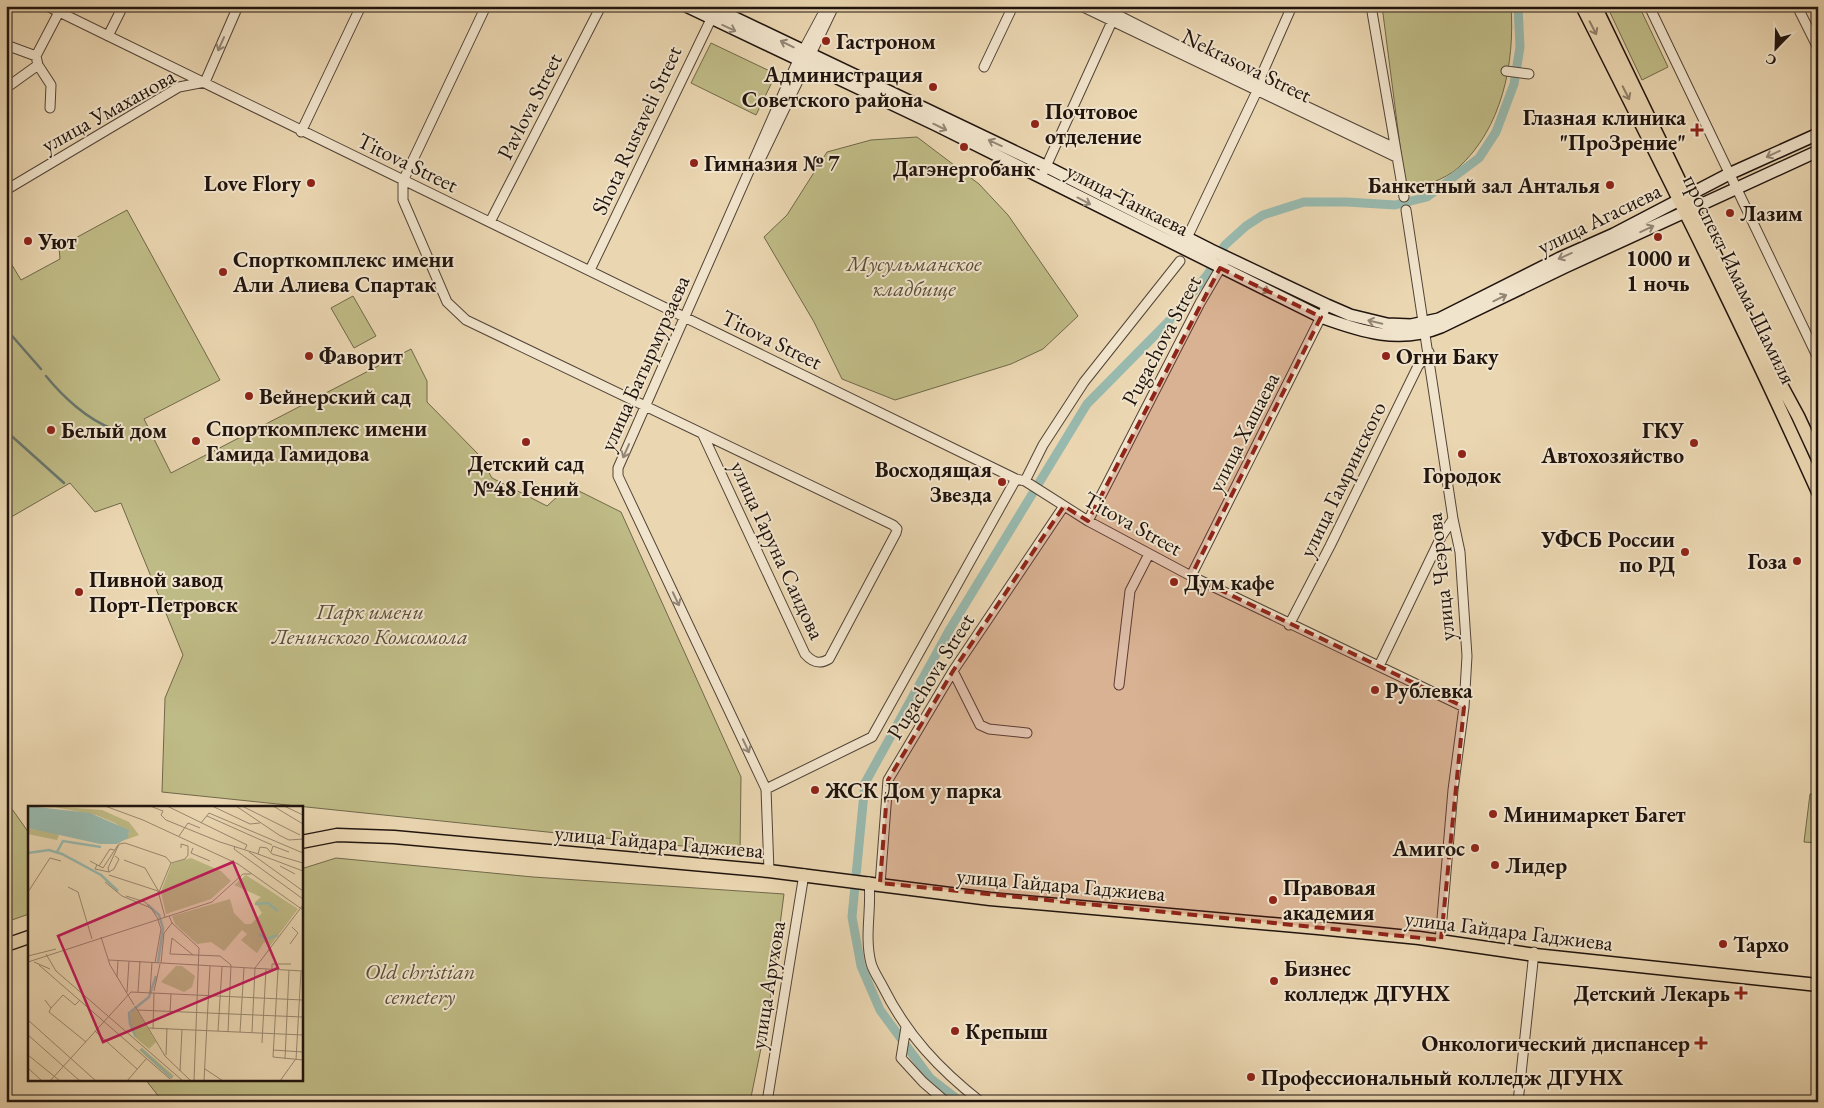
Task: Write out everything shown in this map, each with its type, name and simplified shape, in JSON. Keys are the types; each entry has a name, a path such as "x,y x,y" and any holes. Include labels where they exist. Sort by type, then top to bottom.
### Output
{"main road":[{"name":"улица Танкаева","path":"686,6 714,10 1183,249 1209,256 1227,258 1350,315 1387,324 1424,329"},
{"name":"проспект Имама Шамиля","path":"1582,6 1798,416 1818,459"},
{"name":"проспект Имама Шамиля","path":"1595,6 1785,416 1818,492"},
{"name":"улица Танкаева","path":"806,57 1045,166 1186,238 1220,267 1322,317 1359,330 1385,336 1424,329"},
{"name":"улица Агасиева","path":"1687,204 1729,174 1818,134"},
{"name":"улица Агасиева","path":"1424,329 1614,234 1687,204 1736,189 1818,151"},
{"name":"улица Гайдара Гаджиева","path":"302,841 320,834 394,835 768,870 804,876 1000,898 1232,918 1440,941 1534,954 1818,984"},
{"path":"6,944 28,936"},
{"name":"улица Гайдара Гаджиева","path":"1534,954 1818,984"}],"street":[{"name":"Titova Street","path":"47,6 204,82 301,132 590,270 1021,480 1088,520 1191,576 1464,707"},
{"path":"108,36 123,6"},
{"path":"204,82 238,6"},
{"path":"301,132 361,6"},
{"path":"403,181 486,6"},
{"name":"Pavlova Street","path":"490,222 601,6"},
{"name":"улица Батырмурзаева","path":"768,870 766,789 618,476 618,468 647,407 685,317 806,57 827,6"},
{"name":"улица Батырмурзаева","path":"806,57 815,44 834,6"},
{"path":"984,66 1013,6"},
{"name":"Nekrasova Street","path":"1082,6 1114,18 1395,153"},
{"name":"Nekrasova Street","path":"1100,6 1114,18"},
{"path":"1183,249 1186,238 1258,87 1292,6"},
{"path":"1371,6 1404,197"},
{"path":"1649,6 1818,358"},
{"path":"1798,6 1818,48"},
{"name":"Shota Rustaveli Street","path":"590,270 714,10"},
{"path":"6,88 37,60 59,12"},
{"path":"1041,178 1114,18"},
{"path":"6,45 37,60 51,85 50,108"},
{"path":"1506,71 1529,74"},
{"name":"улица Умаханова","path":"6,190 179,87 204,82"},
{"name":"улица Гаруна Саидова","path":"403,181 403,200 447,302 456,313 466,320 897,529 829,659 824,662 817,663 805,654 703,435"},
{"name":"улица Чеэрова","path":"1406,210 1453,519 1460,552 1467,656 1464,707 1453,790 1440,941"},
{"name":"Pugachova Street","path":"1088,520 1220,267 1227,258"},
{"path":"766,789 872,737 1043,445 1084,382 1180,262"},
{"name":"улица Хашаева","path":"1191,576 1327,305"},
{"name":"улица Гамринского","path":"1290,624 1418,366 1429,352"},
{"name":"Pugachova Street","path":"981,1102 953,1079 906,1027 891,1003 871,963 868,920 875,884 888,780 953,671 1064,506"},
{"path":"1380,666 1441,537 1453,519"},
{"path":"1119,685 1130,591 1149,554"},
{"path":"953,671 980,725 989,729 1027,733"},
{"name":"улица Арухова","path":"767,1102 804,876"},
{"path":"1518,1102 1534,954"},
{"path":"906,1027 901,1058 923,1082 946,1102"}],"highlighted area":[{"path":"1220,268 1321,317 1191,576 1464,707 1441,940 880,883 888,780 953,671 1064,506 1088,521"}],"green space":[{"path":"1382,6 1511,6 1511,50 1508,72 1495,114 1485,134 1473,152 1458,168 1433,182 1406,192"},
{"path":"1607,6 1639,6 1668,67 1642,80"},
{"path":"711,43 776,74 756,115 691,83"},
{"name":"Мусульманское кладбище","path":"917,137 979,184 1008,215 1078,316 1043,349 1011,364 895,400 842,379 814,322 764,237 787,215 827,152 871,140"},
{"name":"Парк имени Ленинского Комсомола","path":"127,210 220,380 144,419 171,473 411,349 427,381 427,402 479,455 492,478 547,506 569,486 621,512 741,777 740,852 162,792 165,698 183,655 121,503 95,512 70,483 6,520 6,255 21,280 60,259 59,247"},
{"path":"353,296 376,336 354,348 331,308"},
{"path":"1810,794 1818,795 1818,843 1804,842"},
{"path":"12,809 28,832 28,914 6,922 6,813"},
{"name":"Old сhristian cemetery","path":"336,858 533,877 784,894 769,1009 750,1102 163,1102 146,1080 302,1080 302,869"}],"waterway":[{"path":"961,1102 930,1078 880,1010 861,966 852,917 865,783 950,629 1087,404 1170,320 1208,274 1225,245 1246,226 1263,215 1304,202 1395,205 1427,197 1479,158 1496,132 1514,84 1520,47 1518,6"},
{"path":"6,329 41,369"},
{"path":"46,376 76,407 94,420 113,429"},
{"path":"6,431 64,483"}],"place":[{"name":"Гастроном","path":"826,41"},
{"name":"Администрация Советского района","path":"933,87"},
{"name":"Почтовое отделение","path":"1035,124"},
{"name":"Глазная клиника \"ПроЗрение\"","path":"1697,130"},
{"name":"Дагэнергобанк","path":"964,147"},
{"name":"Гимназия № 7","path":"694,163"},
{"name":"Love Flory","path":"311,183"},
{"name":"Банкетный зал Анталья","path":"1610,185"},
{"name":"Лазим","path":"1730,213"},
{"name":"1000 и 1 ночь","path":"1658,237"},
{"name":"Уют","path":"28,241"},
{"name":"Спорткомплекс имени Али Алиева Спартак","path":"223,272"},
{"name":"Фаворит","path":"309,356"},
{"name":"Огни Баку","path":"1386,356"},
{"name":"Вейнерский сад","path":"249,396"},
{"name":"Белый дом","path":"51,430"},
{"name":"Спорткомплекс имени Гамида Гамидова","path":"196,441"},
{"name":"Детский сад №48 Гений","path":"526,442"},
{"name":"ГКУ Автохозяйство","path":"1694,443"},
{"name":"Городок","path":"1462,454"},
{"name":"Восходящая Звезда","path":"1002,482"},
{"name":"УФСБ России по РД","path":"1685,552"},
{"name":"Гоза","path":"1797,561"},
{"name":"Дум кафе","path":"1174,582"},
{"name":"Пивной завод Порт-Петровск","path":"79,592"},
{"name":"Рублевка","path":"1375,690"},
{"name":"ЖСК Дом у парка","path":"815,790"},
{"name":"Минимаркет Багет","path":"1493,814"},
{"name":"Амигос","path":"1475,848"},
{"name":"Лидер","path":"1495,865"},
{"name":"Правовая академия","path":"1273,900"},
{"name":"Тархо","path":"1723,944"},
{"name":"Бизнес колледж ДГУНХ","path":"1274,981"},
{"name":"Детский Лекарь","path":"1741,993"},
{"name":"Крепыш","path":"955,1031"},
{"name":"Онкологический диспансер","path":"1701,1043"},
{"name":"Профессиональный колледж ДГУНХ","path":"1251,1077"}]}
